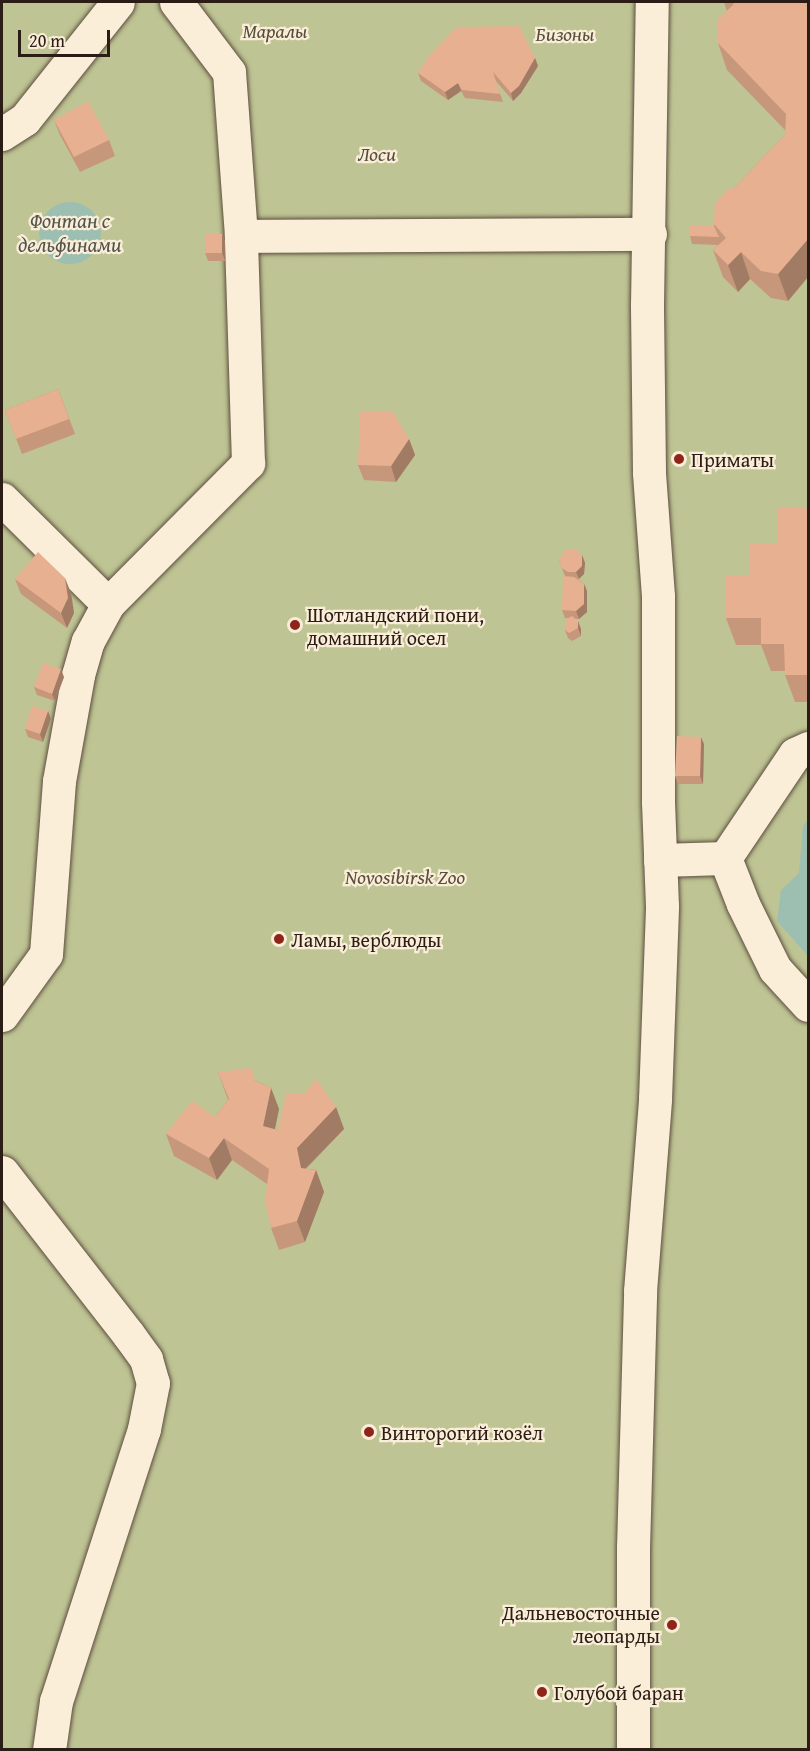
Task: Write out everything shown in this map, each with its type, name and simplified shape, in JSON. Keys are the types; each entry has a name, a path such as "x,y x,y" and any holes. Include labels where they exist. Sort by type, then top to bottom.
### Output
{"street":[{"path":"2,134 25,119 118,2"},
{"path":"2,1016 46,954 59,781 78,675 88,641 108,604 248,463 241,236 229,72 176,2"},
{"path":"633,1749 634,1524 640,1291 655,1099 662,906 658,596 649,472 647,305 656,4"},
{"path":"241,236 650,234"},
{"path":"2,499 108,604"},
{"path":"725,858 795,754 808,748"},
{"path":"660,860 725,858"},
{"path":"725,858 743,904 775,969 808,1005"},
{"path":"2,1172 129,1334 146,1359 153,1383 144,1429 56,1701 49,1749"}],"green space":[{"name":"Novosibirsk Zoo","path":"2,2 808,2 808,1749 2,1750"}],"water":[{"name":"Фонтан с дельфинами","path":"64,202 76,202 92,211 99,221 101,233 99,245 92,255 76,264 64,264 53,259 44,250 39,239 39,227 44,216 53,207"},
{"path":"808,820 808,956 777,921 781,890 799,873 803,826"}],"building":[{"path":"732,2 803,2 808,7 808,239 778,274 761,271 741,252 728,265 713,250 726,238 714,224 715,203 728,189 734,188 785,135 786,114 718,43 717,20 734,4"},
{"path":"519,26 535,58 519,86 511,93 493,72 500,94 462,90 458,83 445,92 418,73 428,57 457,27"},
{"path":"88,101 109,140 74,157 54,120"},
{"path":"690,225 714,226 719,237 690,236"},
{"path":"205,234 222,234 222,253 205,253"},
{"path":"58,389 69,419 16,439 5,410"},
{"path":"360,412 393,412 409,439 391,466 358,465"},
{"path":"778,507 808,507 808,675 785,675 784,644 761,644 761,618 726,618 726,576 750,576 750,544 778,543"},
{"path":"565,550 576,550 582,555 582,566 576,572 568,572 562,568 559,560"},
{"path":"38,552 65,578 68,598 61,613 15,579"},
{"path":"563,576 574,577 584,584 584,604 576,611 562,610"},
{"path":"572,616 578,621 578,628 569,633 565,630 565,620"},
{"path":"43,663 61,669 52,694 34,687"},
{"path":"32,706 48,711 40,734 25,729"},
{"path":"677,736 701,737 700,776 675,776"},
{"path":"252,1068 254,1080 271,1088 263,1126 278,1130 286,1094 304,1094 316,1079 336,1107 297,1148 301,1168 316,1170 297,1221 271,1228 265,1200 269,1169 224,1138 209,1158 166,1134 192,1101 215,1117 229,1099 218,1072"}],"place":[{"name":"Приматы","path":"679,459"},
{"name":"Шотландский пони, домашний осел","path":"295,625"},
{"name":"Ламы, верблюды","path":"279,939"},
{"name":"Винторогий козёл","path":"369,1432"},
{"name":"Дальневосточные леопарды","path":"672,1625"},
{"name":"Голубой баран","path":"542,1692"}],"park label":[{"name":"Маралы","path":"275,30"},
{"name":"Бизоны","path":"565,33"},
{"name":"Лоси","path":"377,153"}]}
